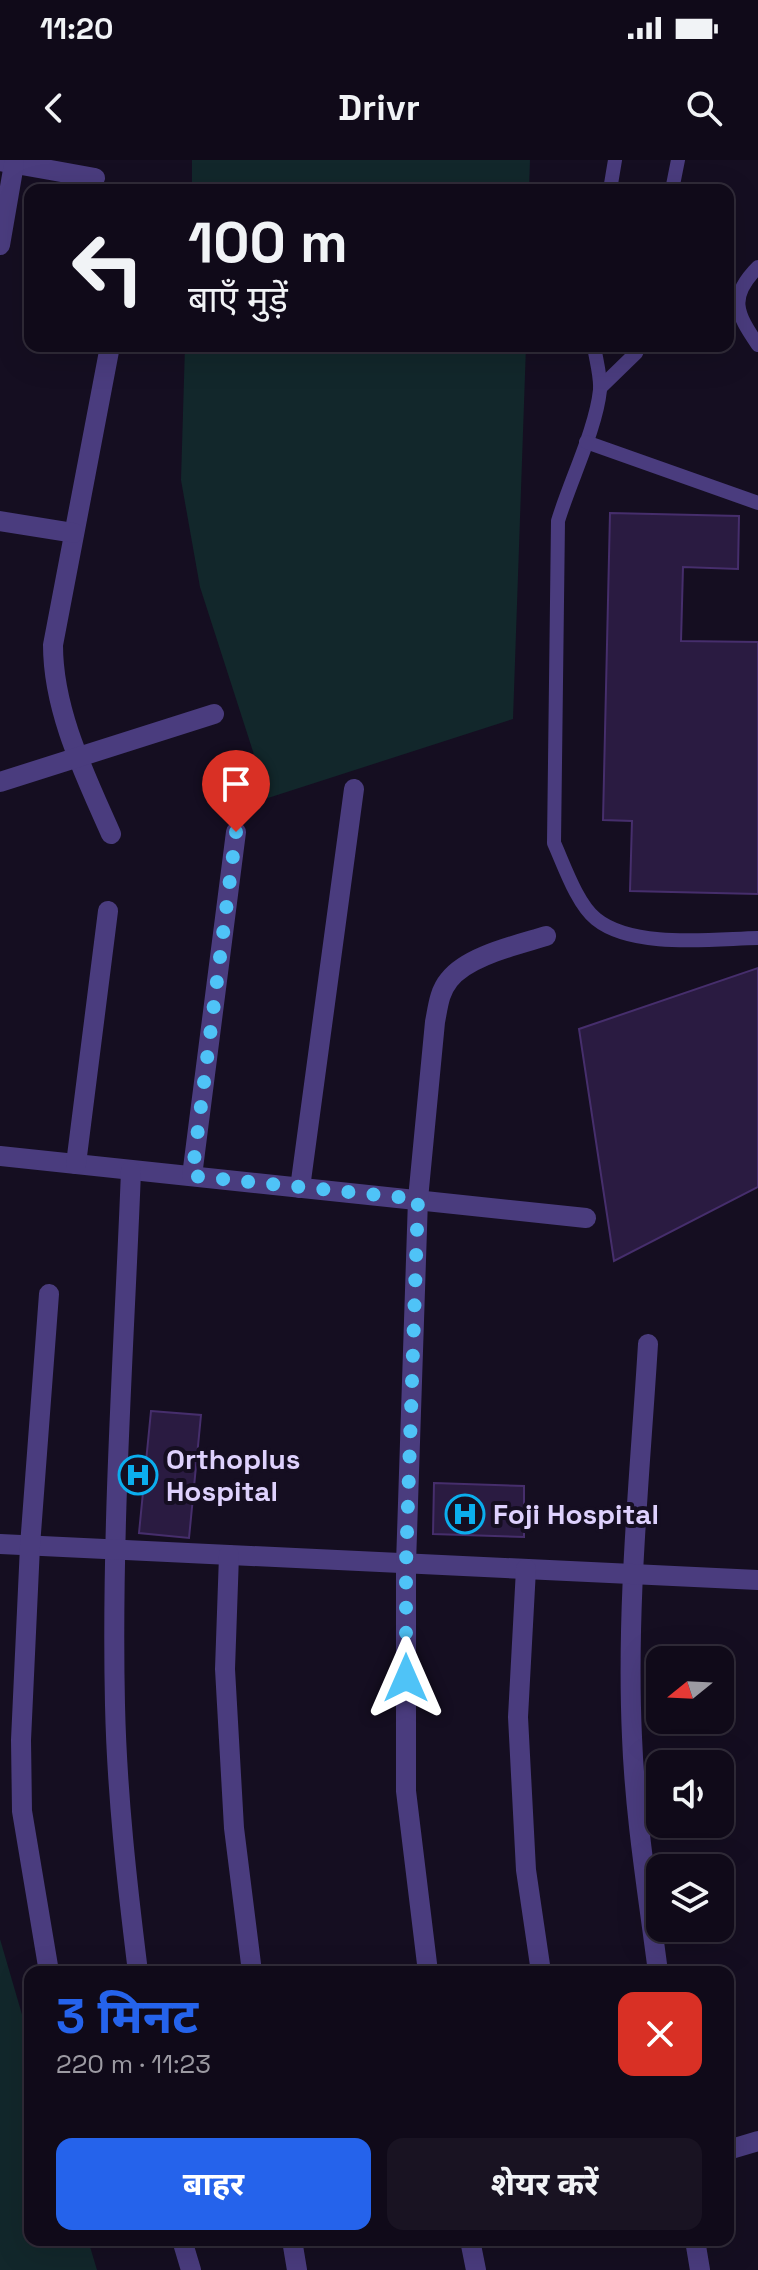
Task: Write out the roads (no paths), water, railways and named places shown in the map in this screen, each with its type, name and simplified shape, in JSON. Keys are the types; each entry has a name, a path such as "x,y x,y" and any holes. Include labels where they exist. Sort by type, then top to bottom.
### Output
{"street":[{"path":"0,245 7,162 95,178"},
{"path":"109,352 53,645 53,667 78,758 111,834"},
{"path":"0,521 74,533"},
{"path":"0,782 214,714"},
{"path":"300,1188 354,789"},
{"path":"192,1176 236,832"},
{"path":"76,1164 108,911"},
{"path":"427,1966 406,1791 406,1564 418,1199 435,1022 447,981 460,969 488,955 546,936"},
{"path":"0,1156 586,1218"},
{"path":"131,1171 115,1550 121,1833 137,1966"},
{"path":"48,1966 22,1811 21,1740 30,1546 49,1294"},
{"path":"648,1344 634,1575 631,1733 633,1773 657,1966"},
{"path":"0,1544 758,1580"},
{"path":"229,1555 226,1685 234,1828 251,1966"},
{"path":"526,1569 518,1717 526,1870 540,1966"},
{"path":"734,2148 758,2141"},
{"path":"184,2246 191,2270"},
{"path":"293,2246 297,2270"},
{"path":"471,2246 476,2270"},
{"path":"696,2246 700,2270"}],"lane":[{"path":"611,184 615,160"},
{"path":"673,184 678,160"},
{"path":"758,267 745,280 737,299 742,322 758,345"},
{"path":"595,352 600,388 586,442 558,521 554,843 575,889 595,918 633,936 668,940 758,938"},
{"path":"600,388 636,352"},
{"path":"586,442 758,503"}],"place":[{"name":"Orthoplus Hospital","path":"138,1475"},
{"name":"Foji Hospital","path":"465,1514"}]}
